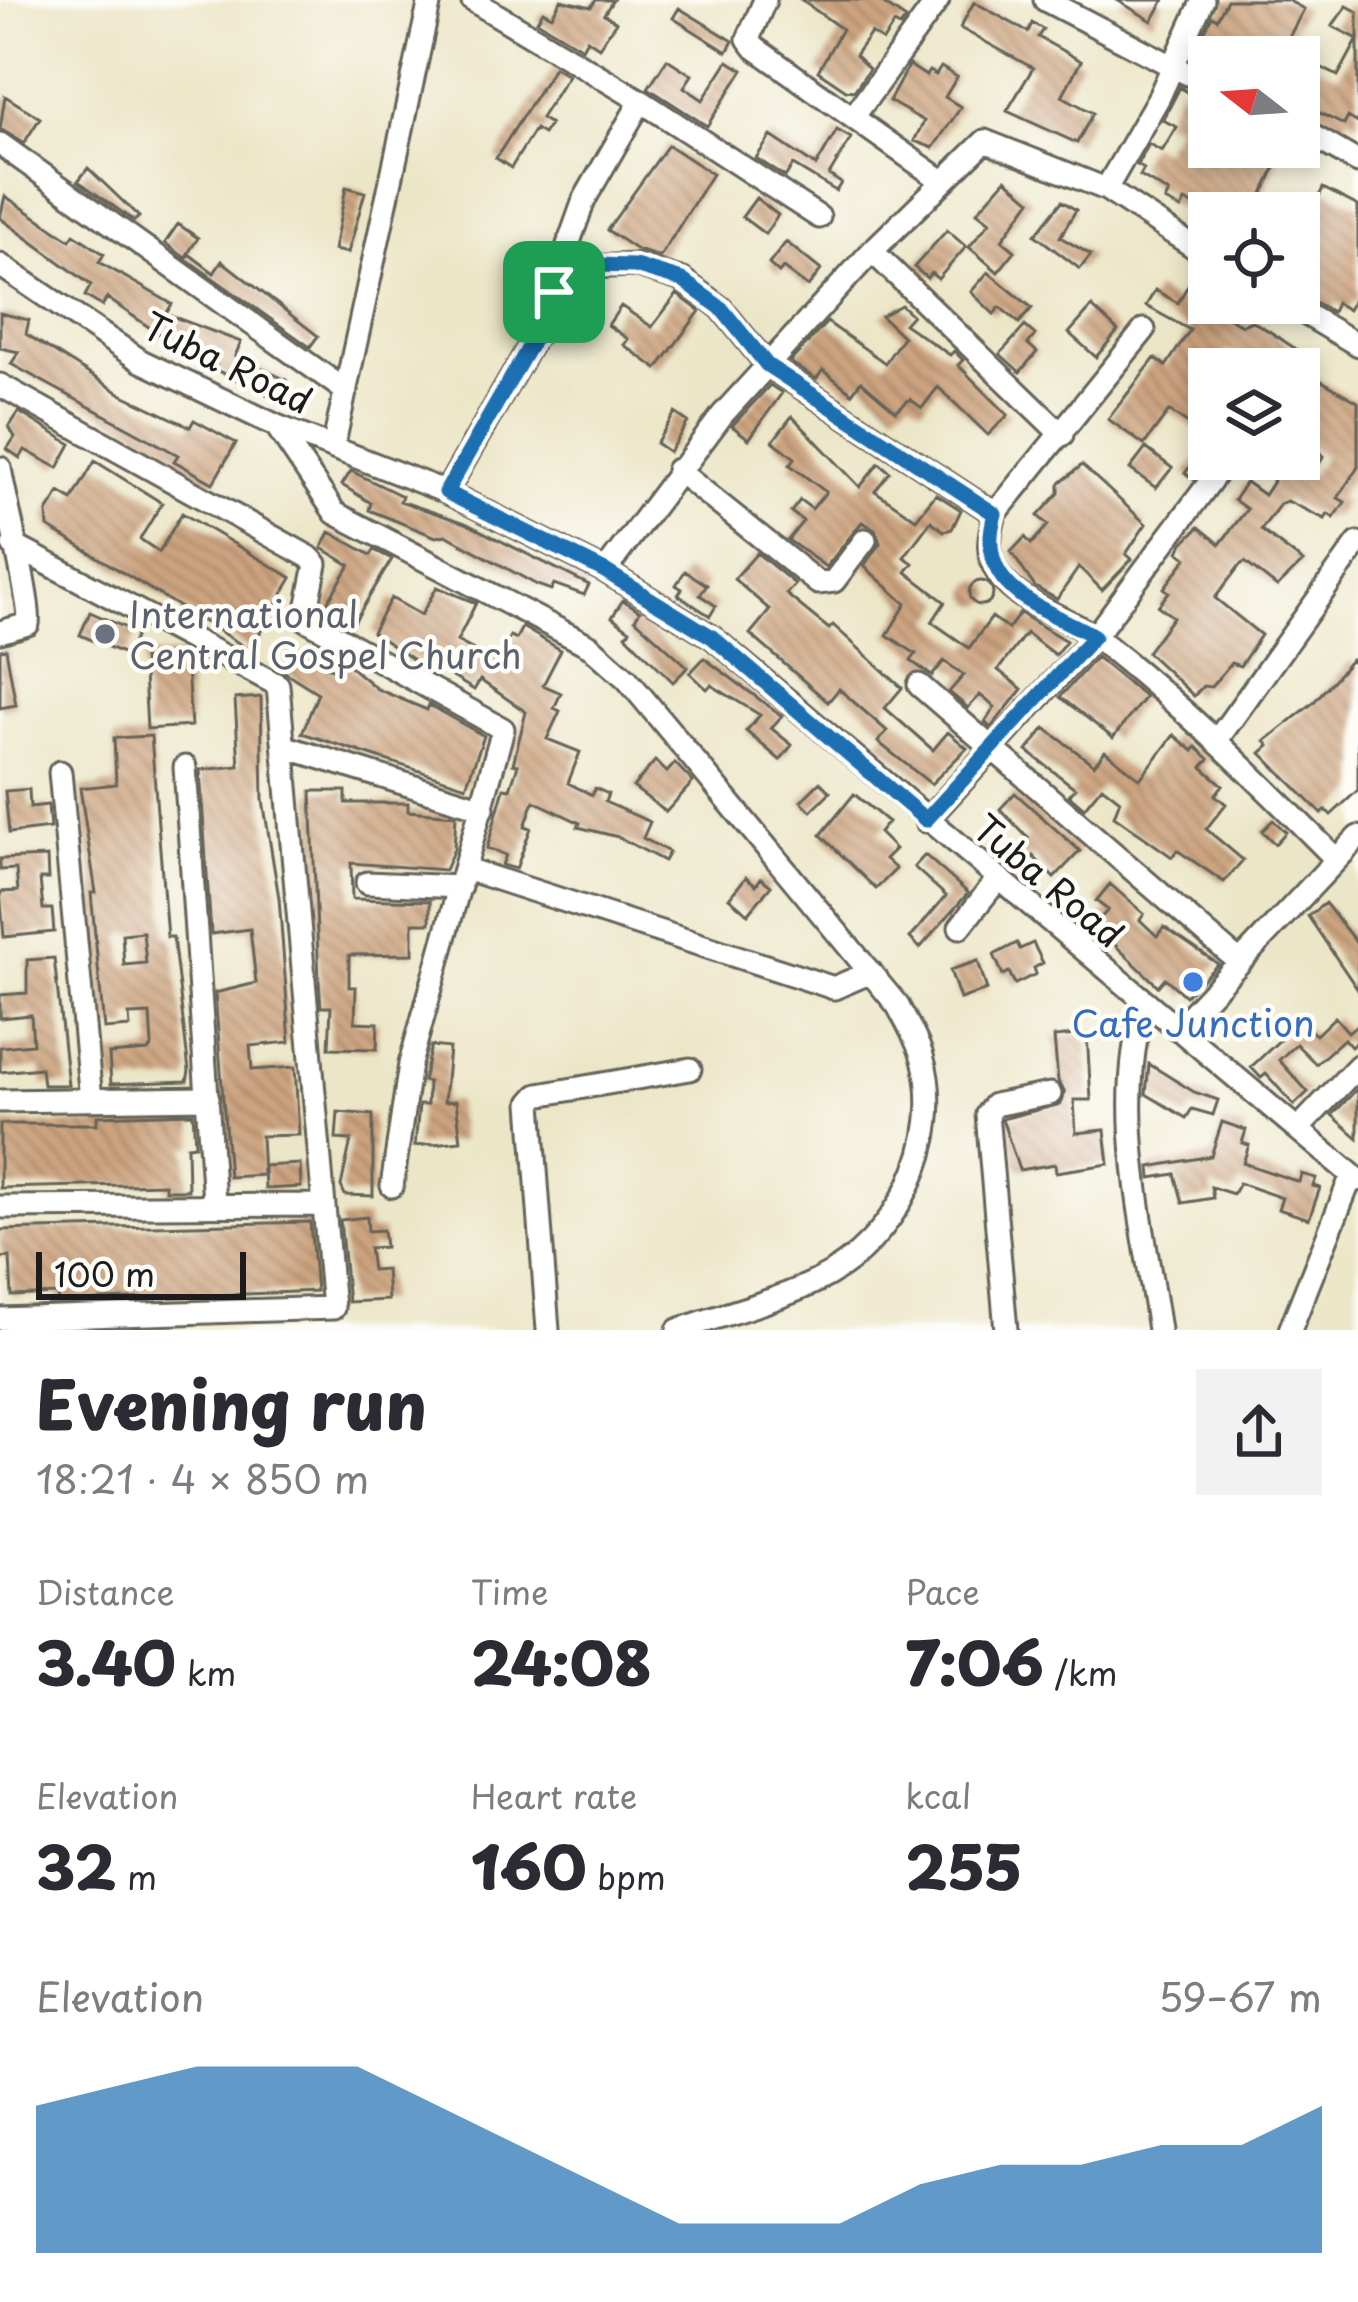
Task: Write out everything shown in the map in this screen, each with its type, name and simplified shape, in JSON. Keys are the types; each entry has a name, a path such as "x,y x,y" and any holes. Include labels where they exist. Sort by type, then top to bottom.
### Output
{"street":[{"path":"333,448 430,0"},
{"path":"472,0 641,101 819,217"},
{"path":"765,0 750,26 748,39 754,48 941,180"},
{"path":"854,116 938,0"},
{"path":"1045,0 1188,76"},
{"path":"1106,189 1203,0"},
{"path":"446,492 536,335 584,200 641,101"},
{"path":"1320,140 1358,162"},
{"path":"605,571 677,470 767,365 941,180 985,141 1106,189 1188,242"},
{"path":"0,144 346,391"},
{"path":"872,251 1063,435"},
{"name":"Tuba Road","path":"0,265 141,361 277,426 446,492 605,571 712,637 1355,1177"},
{"path":"563,268 635,266 682,280 733,320 767,365 995,514"},
{"path":"1320,323 1358,345"},
{"path":"1144,330 995,514 987,541 995,570 1011,590 1094,636 1217,740 1335,858"},
{"path":"0,385 309,557 316,564 305,619 503,729 410,1064 392,1186"},
{"path":"277,426 335,513 590,646 627,679 898,1006 922,1056 928,1106 922,1153 908,1191 876,1236 820,1280 678,1330"},
{"path":"0,469 8,540 32,610 28,624 0,632"},
{"path":"677,470 818,583 834,581 865,540"},
{"path":"926,820 1094,636 1211,480"},
{"path":"0,1319 333,1308 278,686 8,540"},
{"path":"1217,740 1358,543"},
{"path":"919,685 1237,960"},
{"path":"286,747 483,808"},
{"path":"185,767 214,1202"},
{"path":"60,772 91,1100"},
{"path":"1177,1029 1237,960 1358,837"},
{"path":"367,883 463,878 834,988 871,972"},
{"path":"960,927 997,880"},
{"path":"1145,1002 1136,1031 1135,1165 1159,1330"},
{"path":"1298,1129 1358,1066"},
{"path":"548,1330 531,1103 538,1095 690,1069"},
{"path":"1006,1330 987,1114 994,1105 1051,1094"},
{"path":"0,1101 208,1097"},
{"path":"1290,1330 1355,1177"},
{"path":"0,1208 214,1202 324,1205"}],"building":[{"path":"561,0 591,7 596,0 613,0 604,14 616,22 599,47 587,39 582,48 537,21 543,11 552,16"},
{"path":"801,0 878,0 906,19 900,27 894,24 883,41 871,33 855,55 869,69 854,91 846,90 818,71 842,29"},
{"path":"1117,0 1164,0 1152,21"},
{"path":"1227,0 1287,0 1304,9 1289,36 1203,36 1212,16 1217,19"},
{"path":"974,2 1028,32 1032,23 1043,29 1038,37 1081,61 1062,96 1093,113 1077,143 1007,111 1033,68 960,28"},
{"path":"1347,6 1358,12 1358,39 1332,26"},
{"path":"679,8 733,41 727,52 673,18"},
{"path":"1358,39 1358,123 1348,117 1344,125 1320,113 1320,67 1338,76"},
{"path":"667,59 692,75 684,87 703,100 728,61 743,70 707,126 648,88"},
{"path":"909,65 926,76 929,71 936,75 941,67 957,77 945,97 961,107 933,148 914,141 924,121 889,101"},
{"path":"554,67 568,75 541,118 550,124 543,134 535,129 511,168 496,158"},
{"path":"1180,87 1188,93 1188,168 1275,168 1264,192 1188,192 1188,203 1181,209 1165,201 1169,193 1140,176 1144,169 1137,165 1149,144 1162,151 1177,127 1163,120"},
{"path":"5,96 40,118 24,143 0,129"},
{"path":"837,130 851,138 829,175 841,183 836,191 793,165 785,177 756,158 771,136 816,166"},
{"path":"668,145 712,174 660,257 637,250 607,230"},
{"path":"88,168 139,217 134,221 78,181"},
{"path":"1006,179 1031,200 1002,240 1015,251 998,272 969,247 990,222 977,212"},
{"path":"346,187 365,192 348,253 334,250"},
{"path":"1323,188 1358,206 1358,303 1353,301 1348,310 1336,303 1332,312 1320,305"},
{"path":"5,196 70,240 74,234 104,254 99,262 172,304 166,314 241,342 235,356 286,380 277,399 216,370 216,362 179,348 107,298 102,306 85,296 91,285 0,218"},
{"path":"756,198 778,215 765,234 742,217"},
{"path":"1062,201 1076,210 1060,237 1091,255 1080,269 1035,235"},
{"path":"178,224 198,238 185,258 165,243"},
{"path":"947,230 966,247 938,279 931,273 927,278 914,267"},
{"path":"786,242 821,270 808,287 783,268 779,273 769,264"},
{"path":"189,254 214,273 222,261 318,336 310,347 186,259"},
{"path":"988,272 1032,308 1019,323 1000,307 994,314 971,292"},
{"path":"1188,285 1188,324 1257,324 1294,348 1188,348 1188,424 1169,411 1144,445 1108,419 1155,358 1166,366 1190,330 1146,306 1155,290 1178,303"},
{"path":"677,294 700,311 657,369 624,345 628,339 608,325 621,306 652,327"},
{"path":"901,305 912,315 904,324 950,355 954,351 963,360 958,365 1008,415 988,435 938,387 922,408 910,399 896,411 861,381 852,393 823,370 816,379 790,362 827,322 885,363 903,337 881,316"},
{"path":"1092,307 1118,331 1096,357 1069,333"},
{"path":"0,313 29,320 26,334 121,394 190,427 194,420 236,443 213,483 174,461 178,455 11,364 19,352 0,348"},
{"path":"1025,326 1035,335 1028,344 1037,352 1020,372 1000,354"},
{"path":"1320,380 1358,402 1358,467 1338,498 1345,502 1334,518 1328,514 1325,519 1287,501 1280,504 1261,530 1303,562 1277,587 1245,562 1240,565 1215,598 1261,635 1240,666 1231,663 1211,687 1203,686 1194,696 1147,652 1173,617 1158,606 1169,592 1164,588 1187,558 1179,552 1183,543 1199,527 1220,544 1247,509 1234,500 1246,482 1264,495 1274,480 1320,480 1324,456 1320,453"},
{"path":"770,385 782,393 749,439 732,426"},
{"path":"19,412 71,444 58,468 25,450 20,458 7,449 15,437 9,427"},
{"path":"675,413 688,422 669,452 656,443"},
{"path":"792,416 860,487 879,463 890,472 875,491 916,519 936,494 961,510 952,529 944,531 931,521 904,557 913,563 906,572 945,602 932,622 969,648 992,617 1008,629 1020,613 1066,641 1055,655 1026,633 998,670 1022,689 991,728 985,722 995,707 980,695 968,708 949,692 964,675 944,661 932,676 911,661 916,654 887,635 906,604 864,566 880,543 875,529 862,522 826,567 788,540 803,521 791,512 800,500 812,509 826,492 790,465 795,458 773,441"},
{"path":"1146,448 1172,468 1156,488 1130,469"},
{"path":"95,461 162,503 140,539 159,552 182,513 292,578 250,650 48,527 47,512 60,492 72,500"},
{"path":"1082,465 1146,524 1126,554 1132,559 1102,590 1079,567 1057,599 1035,587 1011,552 1025,537 1031,544 1048,525 1038,516 1059,493 1059,484"},
{"path":"351,471 402,496 400,501 465,523 589,585 584,595 554,584 551,590 537,585 446,535 436,537 369,510 371,503 342,485"},
{"path":"330,532 371,555 374,550 392,559 351,627 322,611 350,565 322,548"},
{"path":"757,553 795,584 786,594 829,629 833,625 902,688 885,708 933,750 948,732 967,748 931,784 878,742 887,731 839,689 828,702 750,634 770,610 734,579"},
{"path":"685,571 707,585 700,595 716,606 710,616 678,595 682,589 676,585"},
{"path":"981,581 990,584 990,602 981,605 972,602 969,593 972,584"},
{"path":"437,587 476,603 457,641 496,662 510,636 516,639 522,627 561,650 543,685 561,693 554,708 560,711 547,739 580,752 568,783 592,795 595,788 608,794 605,802 650,822 643,838 669,852 664,861 618,837 578,827 580,823 534,801 525,826 531,828 516,869 502,865 506,855 487,848 504,788 510,789 518,765 513,764 526,712 480,680 474,690 428,662 425,668 372,632 391,598 421,615"},
{"path":"623,600 640,611 635,619 688,667 673,682 626,635 630,630 612,617"},
{"path":"90,612 137,633 127,655 80,635"},
{"path":"6,649 16,705 0,708 0,650"},
{"path":"293,650 338,672 345,662 377,689 427,710 429,705 484,736 466,786 302,733 318,693 283,671"},
{"path":"186,654 191,726 147,729 143,656"},
{"path":"1096,657 1145,697 1113,738 1060,697"},
{"path":"704,658 782,716 771,728 792,745 780,760 746,731 760,715 711,685 707,689 690,673"},
{"path":"1351,660 1358,668 1358,790 1331,815 1326,810 1322,814 1261,753 1269,746 1265,741 1313,703"},
{"path":"261,697 263,800 279,898 290,1042 250,1046 252,1070 295,1067 299,1135 261,1136 263,1175 229,1177 215,993 256,983 250,929 211,934 200,770 239,766 235,699"},
{"path":"1045,728 1094,765 1105,751 1140,779 1174,735 1193,751 1196,747 1209,759 1202,767 1223,785 1215,795 1226,804 1206,829 1243,860 1224,882 1177,850 1172,857 1114,816 1120,800 1102,786 1084,808 1069,795 1075,788 1027,751"},
{"path":"151,736 167,937 173,937 187,1081 111,1084 109,1054 148,1051 152,1046 150,1014 129,1015 130,1027 104,1029 91,893 96,893 80,788 116,784 114,738","holes":["143,932 146,963 124,965 122,934"]},
{"path":"655,761 667,772 675,763 693,782 666,812 633,787"},
{"path":"820,782 830,792 811,811 801,801"},
{"path":"29,789 30,807 48,805 50,828 9,833 5,791"},
{"path":"311,791 346,791 346,803 408,803 408,811 456,815 454,849 445,870 351,863 352,899 430,901 430,923 413,923 413,954 349,955 349,987 356,987 355,1022 378,1023 377,1049 329,1048 331,1007 321,1007 319,980"},
{"path":"1015,793 1080,851 1054,878 1033,856 1024,867 1012,856 1028,838 1000,809"},
{"path":"854,794 888,822 879,833 895,849 885,859 896,869 876,889 821,835"},
{"path":"1273,820 1286,832 1275,844 1262,831"},
{"path":"925,855 968,893 920,948 910,938 946,896 914,867"},
{"path":"47,857 48,879 40,879 43,909 52,909 54,932 4,937 0,892 18,891 16,869 0,870 0,859"},
{"path":"746,877 756,885 761,878 771,886 748,914 729,898"},
{"path":"1110,884 1144,914 1140,920 1157,936 1164,927 1218,964 1185,996 1165,978 1158,986 1094,925 1108,910 1096,901"},
{"path":"1325,903 1358,945 1358,990 1308,916"},
{"path":"1017,943 1020,949 1033,943 1043,963 1034,968 1036,974 1015,984 1009,972 1003,975 994,955"},
{"path":"54,958 68,1085 43,1085 41,1068 0,1072 0,1047 33,1044 31,1015 0,1018 0,995 27,993 27,960"},
{"path":"978,961 987,990 960,999 950,970"},
{"path":"1335,1017 1348,1032 1358,1024 1358,1041 1351,1047 1344,1039 1316,1064 1296,1044 1279,1060 1308,1092 1294,1105 1266,1074 1261,1078 1251,1067 1299,1022 1316,1035"},
{"path":"1087,1034 1091,1100 1074,1100 1076,1133 1105,1130 1109,1164 1056,1172 1055,1164 1019,1170 1002,1119 1061,1104 1065,1092 1058,1081 1054,1037"},
{"path":"431,1046 449,1048 444,1102 456,1101 461,1141 415,1146 419,1105 427,1105 428,1082 423,1081"},
{"path":"1149,1064 1194,1092 1218,1100 1213,1115 1192,1109 1186,1118 1146,1094"},
{"path":"1358,1088 1358,1138 1332,1115"},
{"path":"338,1112 373,1115 373,1196 345,1195 341,1186 351,1140 336,1139"},
{"path":"193,1113 195,1145 187,1146 188,1190 165,1190 165,1184 0,1188 0,1124 97,1124 97,1116"},
{"path":"1222,1122 1246,1130 1242,1143 1249,1145 1243,1163 1299,1182 1301,1174 1316,1178 1313,1186 1320,1188 1309,1219 1278,1209 1282,1198 1239,1183 1233,1194 1211,1187 1213,1198 1183,1203 1175,1174 1151,1178 1150,1167 1211,1156"},
{"path":"300,1164 301,1187 265,1189 264,1166"},
{"path":"367,1217 368,1231 383,1230 385,1247 369,1248 372,1270 386,1269 388,1300 348,1302 340,1220"},
{"path":"310,1222 316,1291 58,1302 57,1294 12,1296 10,1257 0,1258 0,1230"}],"place":[{"name":"International Central Gospel Church","path":"105,634"},
{"name":"Cafe Junction","path":"1193,982"}],"route":[{"path":"595,265 635,266 682,280 721,308 767,365 995,514 987,541 995,570 1011,590 1094,636 926,820 712,637 605,571 446,492 536,335 554,292 563,268 595,265"}]}
